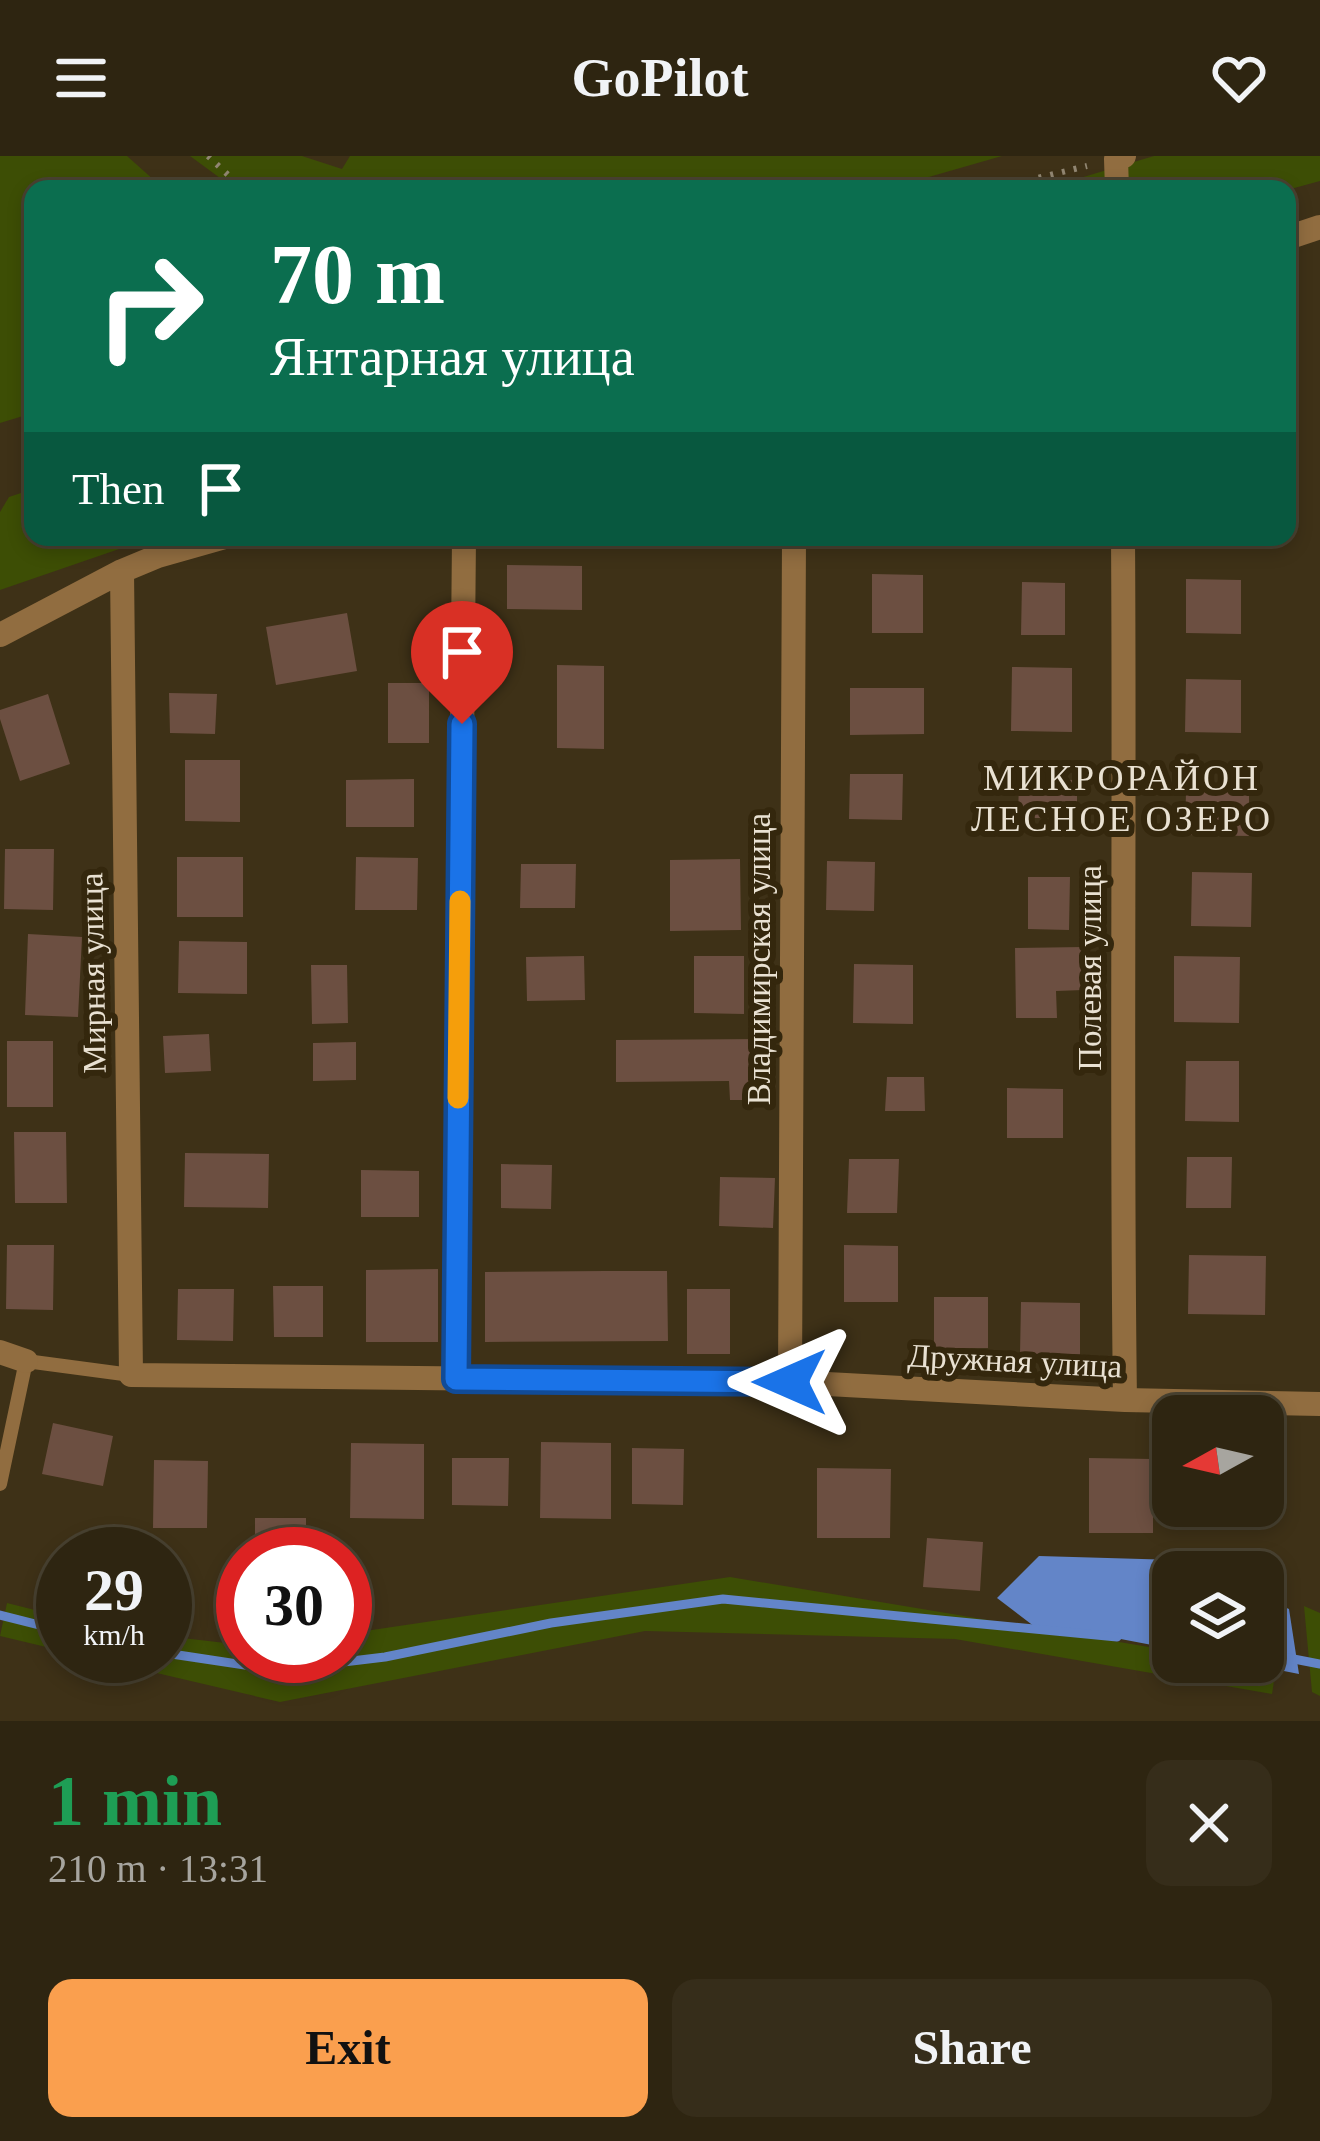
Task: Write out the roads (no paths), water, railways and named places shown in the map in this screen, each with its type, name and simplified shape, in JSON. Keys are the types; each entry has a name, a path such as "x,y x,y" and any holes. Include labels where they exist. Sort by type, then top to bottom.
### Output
{"street":[{"path":"0,635 122,571 193,546"},
{"path":"456,1379 464,546"},
{"name":"Владимирская улица","path":"790,1382 794,546"},
{"name":"Полевая улица","path":"1123,546 1125,1400"},
{"name":"Мирная улица","path":"122,571 131,1375"},
{"path":"0,1352 26,1361"},
{"name":"Дружная улица","path":"131,1375 790,1382 1125,1400 1320,1404"}],"lane":[{"path":"0,1484 26,1361 131,1375"}],"water":[{"path":"1039,1556 1152,1559 1152,1645 1035,1627 997,1598"},
{"path":"1284,1607 1289,1609 1299,1674 1284,1671"}],"waterway":[{"path":"192,1657 277,1670 385,1657 551,1623 723,1599 1117,1637"},
{"path":"0,1615 36,1624"},
{"path":"1284,1657 1320,1664"}],"district":[{"name":"МИКРОРАЙОН ЛЕСНОЕ ОЗЕРО","path":"1122,798"}]}
